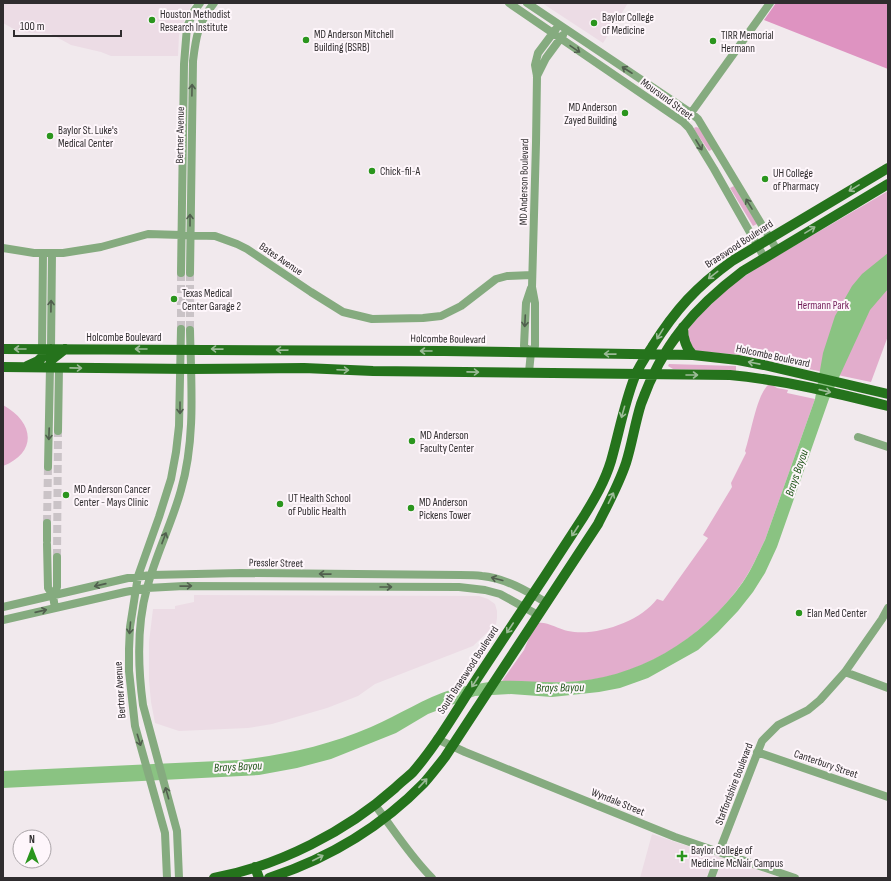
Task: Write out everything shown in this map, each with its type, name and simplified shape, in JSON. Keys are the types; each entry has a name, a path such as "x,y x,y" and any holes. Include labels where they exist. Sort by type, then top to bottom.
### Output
{"main road":[{"name":"Braeswood Boulevard","path":"635,374 667,324 694,291 712,276 756,245 888,168"},
{"path":"269,878 301,866 338,848 385,818 425,782 452,747 461,730 547,603 598,524 617,486 626,463 641,404 653,375 664,355 683,327 705,302 722,286 764,257 888,184"},
{"path":"683,327 683,340 689,352 693,356"},
{"name":"Holcombe Boulevard","path":"3,349 531,352 693,356 738,360 792,371 888,394"},
{"path":"23,367 38,361 46,349"},
{"path":"54,367 51,360 65,349"},
{"path":"304,350 304,368"},
{"name":"Holcombe Boulevard","path":"3,367 190,369 304,368 373,371 730,375 788,383 888,406"},
{"name":"South Braeswood Boulevard","path":"214,878 255,867 284,857 331,833 375,805 413,772 497,649 584,516 603,482 635,374"},
{"path":"301,866 300,858 317,846 331,833"},
{"path":"255,867 259,878"}],"street":[{"name":"Bertner Avenue","path":"181,273 184,60 187,27 200,3"},
{"name":"Bertner Avenue","path":"190,273 193,61 197,32 206,13 214,3"},
{"name":"Moursund Street","path":"509,3 683,122 689,128 714,169 764,257"},
{"name":"Moursund Street","path":"527,3 698,119 777,250"},
{"path":"683,122 770,3"},
{"name":"MD Anderson Boulevard","path":"529,372 531,352 524,346 526,304 532,288 537,76 535,65 538,53 552,33 559,26"},
{"name":"MD Anderson Boulevard","path":"537,76 546,58 567,31"},
{"name":"Bates Avenue","path":"3,248 52,254 78,252 148,234 214,236 237,244 343,312 372,319 423,318 441,316 461,306 496,279 507,276 532,275"},
{"path":"43,254 46,349"},
{"path":"46,349 52,254"},
{"name":"Bertner Avenue","path":"167,878 165,833 135,726 129,671 130,627 138,576 171,479 177,446 180,426 181,329"},
{"name":"Bertner Avenue","path":"179,878 177,831 146,718 141,688 140,632 147,588 181,490 188,457 190,421 190,330"},
{"path":"48,467 50,401 54,367"},
{"path":"54,367 59,401 58,431"},
{"path":"50,401 59,401"},
{"path":"858,437 888,447"},
{"path":"164,500 176,504"},
{"path":"47,523 48,588 53,596 55,608"},
{"path":"53,596 57,587 57,558"},
{"path":"240,586 241,573"},
{"name":"Pressler Street","path":"3,607 138,576 241,573 460,574 483,576 501,580 533,594 547,603"},
{"path":"343,574 343,587"},
{"path":"360,574 360,587"},
{"path":"459,587 460,574"},
{"name":"Pressler Street","path":"3,620 135,589 184,586 459,587 485,590 500,594 538,615"},
{"name":"Staffordshire Boulevard","path":"719,852 762,741 778,725 808,710 820,700 845,672 888,608"},
{"path":"129,671 140,671"},
{"path":"845,672 888,688"},
{"name":"Wyndale Street","path":"439,736 452,747 675,837 795,878"},
{"name":"Canterbury Street","path":"757,752 888,797"},
{"path":"375,805 408,851 432,878"},
{"path":"711,878 715,867"}],"shaded area":[{"path":"3,3 193,3 186,15 179,35 178,56 111,56 101,52 71,45 51,34 19,32 3,23"},
{"name":"Baylor College of Medicine","path":"542,3 628,3 603,43"},
{"path":"776,3 888,3 888,69 764,20"},
{"path":"194,595 479,596 488,599 495,604 497,618 496,624 473,646 375,684 358,696 327,708 272,724 248,728 179,731 155,723 149,680 149,642 153,609 175,609 175,606 194,602"},
{"name":"Baylor College of Medicine McNair Campus","path":"652,834 782,878 640,878"}],"green space":[{"path":"694,128 699,128 713,149 709,151 695,131"},
{"path":"734,186 757,224 753,226 730,188"},
{"name":"Hermann Park","path":"888,191 888,336 871,382 742,355 696,351 690,345 689,328 702,313 733,284 760,266"},
{"path":"669,364 736,366 736,371 673,369 668,366"},
{"path":"771,384 777,388 788,390 787,393 815,399 765,540 749,572 728,601 712,618 676,647 656,659 635,668 590,680 568,682 502,681 524,650 538,623 545,623 568,631 591,632 604,630 640,615 657,599 663,601 708,538 703,535 732,487 731,483 746,453 745,451 760,398 768,385"},
{"path":"3,405 21,420 26,428 28,437 27,445 22,453 14,460 3,466"}],"water":[{"name":"Brays Bayou","path":"888,253 888,289 870,310 829,399 777,547 765,573 753,592 738,611 698,650 648,678 620,688 599,692 552,697 511,694 475,696 428,714 396,733 331,759 297,768 259,775 3,788 3,771 240,760 290,752 323,744 355,733 432,697 453,689 501,681 564,682 591,680 617,674 641,665 665,653 687,639 708,622 726,603 749,572 765,540 815,399 823,353 835,316 852,286 862,274"}],"tunnel":[{"path":"181,273 181,329"},
{"path":"190,273 190,330"},
{"path":"57,557 58,431"},
{"path":"47,523 48,467"}],"place":[{"name":"Houston Methodist Research Institute","path":"152,20"},
{"name":"Baylor College of Medicine","path":"594,23"},
{"name":"MD Anderson Mitchell Building (BSRB)","path":"306,40"},
{"name":"TIRR Memorial Hermann","path":"713,41"},
{"name":"MD Anderson Zayed Building","path":"625,113"},
{"name":"Baylor St. Luke's Medical Center","path":"50,136"},
{"name":"Chick-fil-A","path":"372,171"},
{"name":"UH College of Pharmacy","path":"765,179"},
{"name":"Texas Medical Center Garage 2","path":"174,299"},
{"name":"MD Anderson Faculty Center","path":"412,441"},
{"name":"MD Anderson Cancer Center - Mays Clinic","path":"66,495"},
{"name":"UT Health School of Public Health","path":"280,504"},
{"name":"MD Anderson Pickens Tower","path":"411,508"},
{"name":"Elan Med Center","path":"799,613"},
{"name":"Baylor College of Medicine McNair Campus","path":"682,856"}]}
